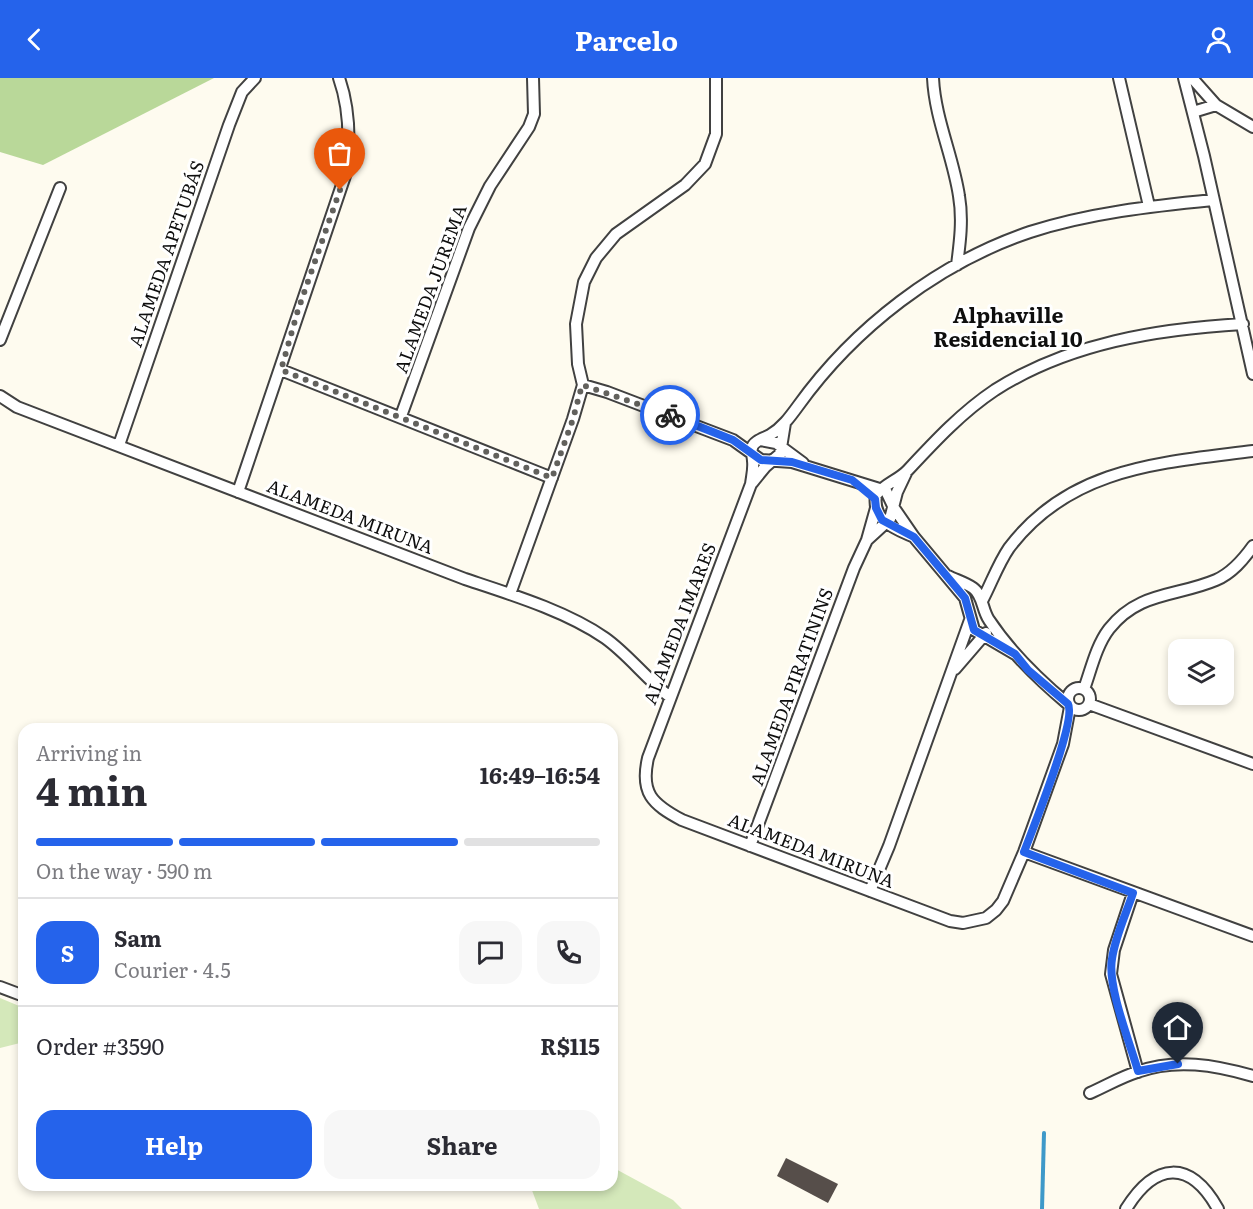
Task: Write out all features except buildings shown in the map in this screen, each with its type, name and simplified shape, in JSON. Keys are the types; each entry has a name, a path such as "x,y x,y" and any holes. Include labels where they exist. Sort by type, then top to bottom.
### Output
{"street":[{"name":"ALAMEDA APETUBÁS","path":"119,445 229,125 243,92 255,78"},
{"path":"238,492 347,170 348,135 343,90 339,78"},
{"name":"ALAMEDA JUREMA","path":"401,416 469,228 490,186 529,127 534,114 533,78"},
{"path":"510,594 573,419 582,385 578,364 576,324 580,294 589,270 603,248 616,234 685,185 705,164 716,134 716,78"},
{"path":"933,78 938,116 960,196 961,232 957,265"},
{"path":"1119,78 1149,206"},
{"path":"1184,78 1253,374"},
{"path":"1192,78 1216,105 1253,127"},
{"path":"1193,112 1216,105"},
{"path":"0,339 60,188"},
{"path":"752,484 752,447 785,423 814,383 856,339 894,307 957,265 1030,232 1087,217 1149,206 1213,200"},
{"path":"876,503 878,492 906,473 929,446 956,421 994,391 1035,368 1075,352 1106,343 1200,327 1243,324"},
{"path":"281,370 552,478"},
{"path":"582,385 607,392 733,440 761,460 807,466 883,489 914,537 965,598 974,630 1015,654"},
{"name":"ALAMEDA MIRUNA","path":"0,396 17,407 465,579 510,594 581,624 605,638 653,685 670,697"},
{"path":"752,484 780,454 785,423"},
{"path":"733,440 770,441 783,446 807,466"},
{"path":"982,601 1008,550 1023,532 1073,492 1137,467 1253,451"},
{"path":"867,540 886,524 906,473"},
{"path":"852,480 876,503 886,524 914,537"},
{"name":"ALAMEDA IMARES","path":"645,778 648,758 670,697 752,484"},
{"name":"ALAMEDA PIRATININS","path":"750,846 854,568 867,540 876,503"},
{"path":"1077,706 1068,696 1079,689 1107,631 1118,619 1149,598 1218,580 1242,561 1253,546"},
{"path":"942,573 973,588 982,601 985,614 1015,654 1039,679 1077,706 1253,764"},
{"path":"965,598 973,588 993,577"},
{"path":"870,891 889,846 970,620"},
{"path":"951,674 992,624"},
{"path":"1039,679 1054,686 1079,689 1089,694 1077,706 1024,852 1253,936"},
{"name":"ALAMEDA MIRUNA","path":"645,778 649,794 662,810 682,820 950,921 963,923 986,918 996,910 1003,901 1024,852"},
{"path":"1133,893 1114,950 1111,974 1138,1071"},
{"path":"0,987 18,994"},
{"path":"1090,1094 1138,1071 1166,1065 1220,1066 1253,1076"},
{"path":"1126,1209 1145,1184 1166,1174 1178,1173 1200,1182 1218,1209"}],"green space":[{"path":"0,78 214,78 43,165 0,152"},
{"path":"0,998 18,1006 18,1044 0,1048"},
{"path":"618,1170 673,1200 682,1209 539,1209 532,1191 618,1191"}],"waterway":[{"path":"1042,1209 1044,1133"}],"way so far":[{"path":"340,190 298,310 281,370 552,478 573,419 582,385 670,415"}],"district":[{"name":"Alphaville Residencial 10","path":"1008,328"}],"route":[{"path":"670,415 733,440 761,460 792,462 852,480 875,499 878,515 882,520 914,537 965,598 974,630 1015,654 1028,670 1068,704 1069,716 1063,744 1024,852 1133,893 1111,961 1112,983 1138,1071 1178,1064"}]}
